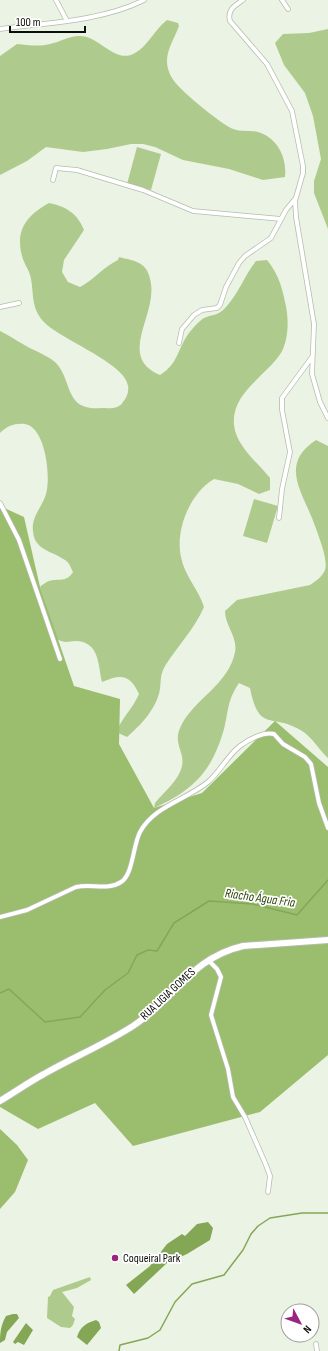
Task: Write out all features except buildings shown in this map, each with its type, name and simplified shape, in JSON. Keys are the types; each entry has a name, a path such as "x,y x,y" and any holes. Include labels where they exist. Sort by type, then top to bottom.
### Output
{"street":[{"path":"56,0 67,21"},
{"path":"0,29 67,21 120,9 144,0"},
{"path":"243,0 230,10 230,21 267,64 292,111 303,166 303,173 296,199 296,217 314,324 312,356 315,389 328,418"},
{"path":"282,0 288,9"},
{"path":"53,180 56,168 70,168 143,190 192,211 281,219"},
{"path":"179,343 182,329 194,315 202,310 217,308 220,305 226,287 239,263 246,256 267,242 275,232 289,206 296,199"},
{"path":"0,307 19,303"},
{"path":"279,518 282,488 290,452 282,410 282,398 312,356"},
{"path":"0,503 19,540 60,659"},
{"path":"0,917 27,910 82,885 110,886 121,882 129,871 140,832 150,819 160,810 182,799 208,782 241,746 266,734 274,734 288,748 308,759 311,764 319,803 328,828"},
{"name":"RUA LIGIA GOMES","path":"0,1101 45,1074 113,1038 134,1025 153,1012 190,974 208,960 231,949 243,946 328,940"},
{"path":"208,960 217,969 221,977 211,1009 213,1023 228,1069 233,1096 245,1116 270,1176 268,1192"},
{"path":"316,1344 317,1351"}],"shaded area":[{"path":"167,20 178,23 179,26 167,57 168,69 174,81 193,100 227,126 236,130 258,132 271,139 276,144 283,156 285,177 263,180 229,169 183,160 155,147 143,144 131,144 83,152 46,147 27,161 0,175 0,56 17,44 34,46 46,45 79,36 93,40 114,53 128,56 140,50"},
{"path":"328,29 328,229 314,193 314,181 321,159 313,116 305,93 284,65 275,43 283,34 309,33"},
{"path":"137,147 161,154 151,190 127,184"},
{"path":"49,203 66,209 75,215 84,230 64,260 62,272 68,282 80,287 118,260 119,257 137,262 146,269 151,281 151,297 141,335 141,358 147,367 160,375 171,366 185,339 196,325 204,318 218,313 226,307 256,261 267,260 274,269 284,296 288,321 286,341 281,353 243,394 235,414 234,425 239,440 248,454 270,478 270,490 259,494 238,484 214,479 205,485 191,503 182,524 180,535 181,557 185,570 204,607 191,630 163,669 156,703 143,722 127,737 116,732 139,694 136,687 128,679 120,677 102,682 96,656 89,645 83,642 64,642 57,639 40,587 49,581 68,578 73,572 70,565 66,561 40,546 34,537 33,522 45,497 48,479 46,456 38,434 32,427 25,424 18,424 5,428 0,433 0,331 55,362 60,368 75,400 86,407 115,408 122,404 128,392 128,386 124,377 116,369 90,351 51,328 43,321 36,311 30,276 20,247 20,238 29,218"},
{"path":"316,440 328,446 328,758 302,731 292,726 262,717 254,702 250,688 239,683 230,700 224,729 219,744 214,757 207,768 200,778 191,786 180,794 154,808 155,803 175,781 182,766 182,756 178,743 180,728 193,709 226,674 231,664 235,652 235,641 227,622 225,611 237,600 310,585 321,577 325,570 326,567 323,549 313,519 301,491 296,473 300,456 306,448"},
{"path":"254,499 278,506 267,543 243,536"},
{"path":"0,506 24,517 40,587 74,686 120,699 119,744 154,808 202,793 275,721 328,767 328,1055 260,1112 133,1146 95,1103 38,1129 0,1107"},
{"path":"0,1129 17,1145 28,1160 15,1192 0,1209"},
{"path":"208,1222 213,1228 210,1240 187,1254 167,1263 134,1294 126,1285 150,1266 167,1244 182,1234 185,1236 197,1224"},
{"path":"90,1277 91,1280 77,1288 62,1292 74,1307 72,1316 75,1319 70,1328 61,1327 47,1318 48,1297 53,1290"},
{"path":"17,1314 19,1318 7,1332 5,1340 0,1343 1,1329 4,1319 6,1316"},
{"path":"96,1320 99,1322 101,1328 87,1345 77,1337 84,1326"},
{"path":"26,1323 33,1330 24,1345 18,1342 15,1344 13,1342"}],"waterway":[{"name":"Riacho Água Fria","path":"0,993 9,989 45,1022 80,1017 105,990 128,973 137,955 148,950 157,951 174,923 209,901 253,904 297,915 328,880"},
{"path":"119,1351 120,1345 148,1338 160,1330 175,1302 192,1284 224,1275 243,1250 251,1234 258,1226 270,1218 302,1213 328,1213"}],"place":[{"name":"Coqueiral Park","path":"115,1258"}]}
